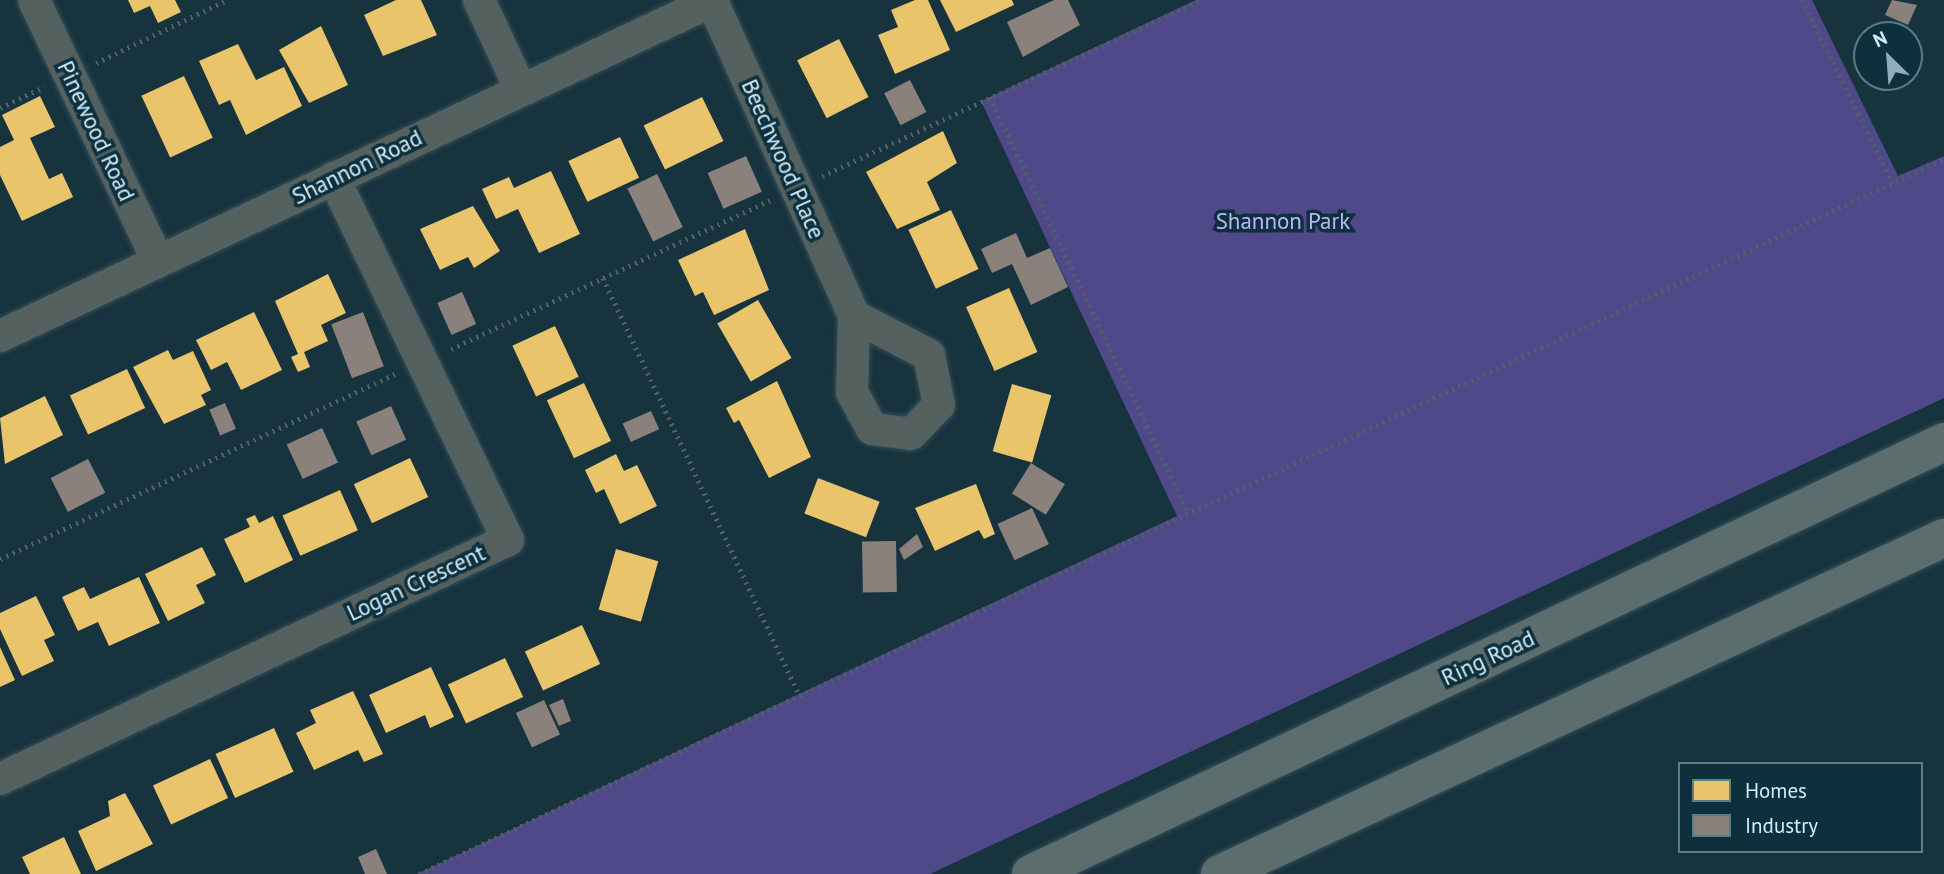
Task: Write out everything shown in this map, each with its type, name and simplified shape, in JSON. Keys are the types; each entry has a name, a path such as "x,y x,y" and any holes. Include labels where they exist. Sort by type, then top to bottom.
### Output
{"highway":[{"name":"Ring Road","path":"1031,874 1944,442"},
{"path":"1220,874 1944,538"}],"street":[{"name":"Pinewood Road","path":"34,0 159,261"},
{"path":"479,0 520,88"},
{"name":"Shannon Road","path":"0,336 520,88 713,1"},
{"name":"Beechwood Place","path":"713,1 854,316"},
{"name":"Logan Crescent","path":"0,779 508,540 334,178"}],"path":[{"path":"0,108 228,0"},
{"path":"0,559 1202,0"},
{"path":"1802,0 1893,183"},
{"path":"990,97 1188,513"},
{"path":"419,874 1944,159"},
{"path":"603,278 799,694"}],"green space":[{"name":"Shannon Park","path":"1196,0 1812,0 1853,84 1853,91 1856,91 1898,176 1944,156 1944,398 930,874 417,874 1177,516 981,101"}],"building: Homes":[{"path":"128,0 175,0 181,12 158,23 150,6 134,13"},
{"path":"396,0 421,0 437,35 383,56 364,15"},
{"path":"915,0 928,0 950,50 895,74 878,35 898,27 891,10"},
{"path":"940,0 1012,0 1014,5 956,32"},
{"path":"321,26 348,85 309,103 279,50"},
{"path":"839,39 869,97 827,118 797,60"},
{"path":"238,44 256,80 284,67 302,106 246,135 230,100 219,105 199,61"},
{"path":"184,76 213,138 170,157 141,96"},
{"path":"40,96 55,127 30,138 49,179 62,173 73,197 22,221 0,175 0,147 14,140 2,115"},
{"path":"702,97 723,141 665,170 644,125"},
{"path":"943,131 957,163 927,182 940,210 897,229 866,172"},
{"path":"620,137 639,178 587,202 568,161"},
{"path":"551,171 580,234 539,253 518,209 496,219 482,189 509,177 514,188"},
{"path":"473,206 500,251 474,268 468,257 440,270 420,229"},
{"path":"951,210 978,269 936,289 908,230"},
{"path":"745,229 769,290 714,315 703,292 695,296 678,260"},
{"path":"328,274 346,313 321,325 328,341 304,352 310,367 298,372 291,357 298,354 275,301"},
{"path":"1009,288 1037,352 995,371 966,307"},
{"path":"758,300 792,358 751,382 717,324"},
{"path":"254,312 282,370 241,390 227,362 211,370 196,340"},
{"path":"555,326 579,377 536,397 512,346"},
{"path":"168,350 173,360 193,351 211,390 201,395 206,405 164,424 133,367"},
{"path":"127,369 145,408 88,435 70,396"},
{"path":"777,381 811,457 769,478 739,420 734,423 726,408"},
{"path":"584,383 611,441 574,458 547,400"},
{"path":"1012,384 1051,395 1032,463 993,451"},
{"path":"45,396 63,435 5,464 0,418"},
{"path":"616,454 624,471 637,465 657,506 620,524 604,489 596,493 585,470"},
{"path":"410,458 428,497 372,523 354,484"},
{"path":"818,478 880,502 866,537 804,513"},
{"path":"976,484 995,534 984,539 979,530 935,551 915,508"},
{"path":"340,490 358,530 300,556 282,516"},
{"path":"255,515 259,523 273,516 293,560 245,583 224,539 250,527 246,519"},
{"path":"202,547 216,575 196,585 205,603 168,621 145,574"},
{"path":"616,549 658,561 641,622 599,610"},
{"path":"139,577 160,623 109,646 98,622 78,631 62,597 84,587 90,599"},
{"path":"36,596 55,635 44,640 54,661 22,676 0,629 0,613"},
{"path":"582,625 600,664 543,691 525,652"},
{"path":"0,647 15,680 0,687"},
{"path":"505,658 523,697 466,724 448,685"},
{"path":"431,667 454,717 430,728 425,715 386,733 369,695"},
{"path":"353,691 383,754 364,762 358,750 314,770 296,733 316,723 310,710"},
{"path":"274,728 294,772 235,798 216,754"},
{"path":"210,759 228,798 171,825 153,786"},
{"path":"125,793 153,844 96,871 78,831 110,816 108,801"},
{"path":"64,837 81,874 30,874 22,857"}],"building: Industry":[{"path":"1054,0 1068,0 1080,25 1023,57 1007,22"},
{"path":"1892,0 1917,5 1910,21 1899,21 1885,15"},
{"path":"910,80 926,112 901,125 884,93"},
{"path":"746,156 762,192 723,209 708,173"},
{"path":"657,174 683,227 653,241 627,188"},
{"path":"1016,233 1027,258 1050,248 1068,287 1031,305 1012,264 992,273 981,249"},
{"path":"462,292 476,324 452,335 437,303"},
{"path":"363,312 384,366 352,378 331,324"},
{"path":"225,403 236,429 220,435 209,410"},
{"path":"391,406 406,440 371,455 356,421"},
{"path":"651,411 659,429 631,442 623,424"},
{"path":"322,428 338,462 303,479 287,444"},
{"path":"88,459 105,493 68,512 51,478"},
{"path":"1031,463 1065,484 1046,515 1012,494"},
{"path":"1032,508 1049,544 1014,560 998,524"},
{"path":"917,534 923,547 904,560 899,549"},
{"path":"896,541 897,592 863,593 862,542"},
{"path":"563,699 571,721 559,726 549,705"},
{"path":"544,700 560,734 532,748 516,713"},
{"path":"376,849 387,874 365,874 358,857"}]}
